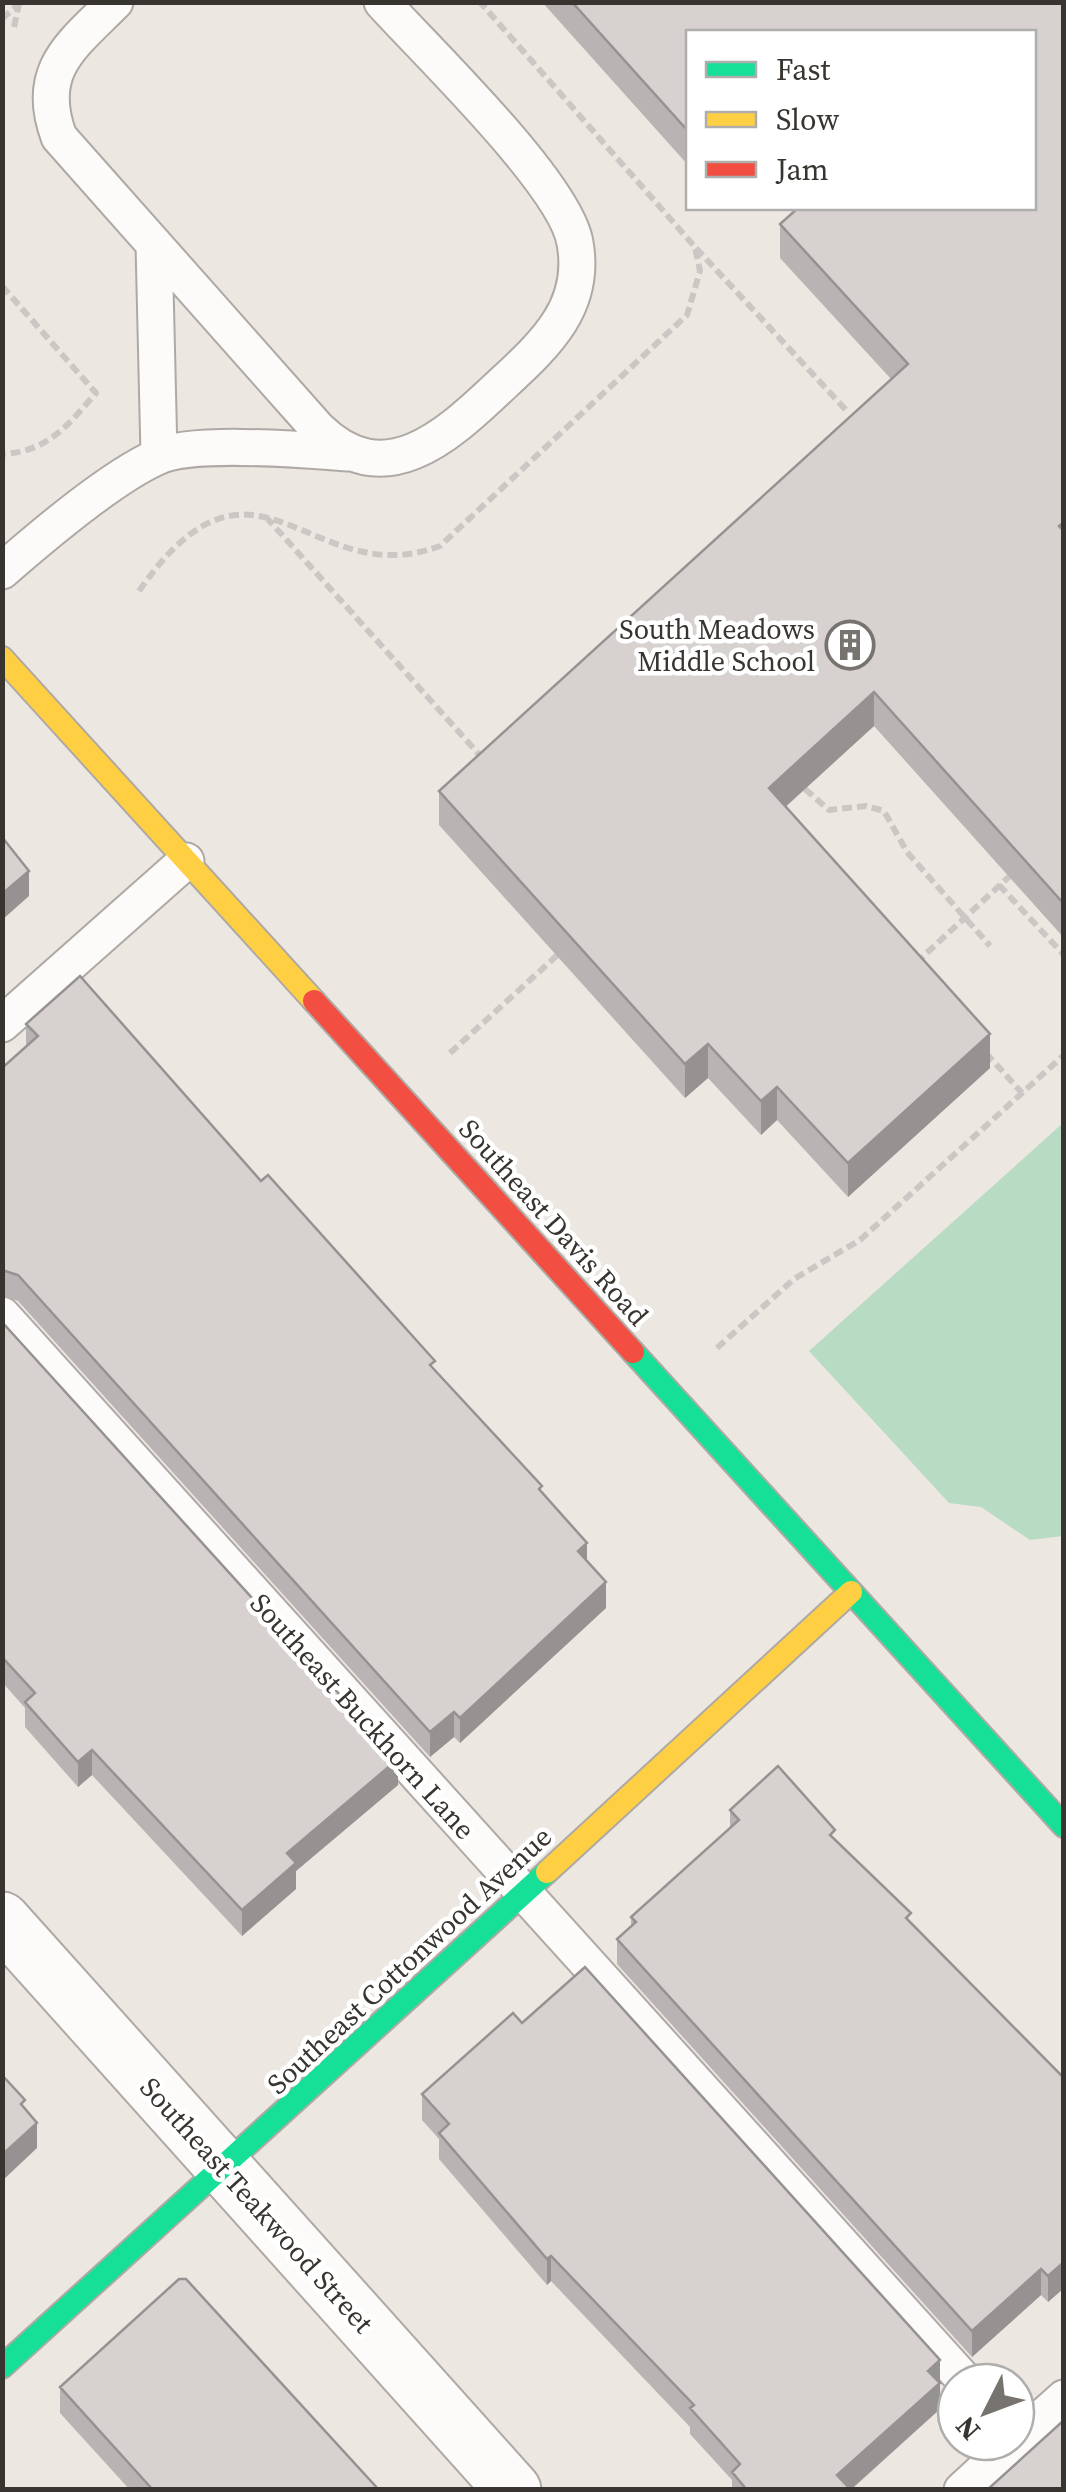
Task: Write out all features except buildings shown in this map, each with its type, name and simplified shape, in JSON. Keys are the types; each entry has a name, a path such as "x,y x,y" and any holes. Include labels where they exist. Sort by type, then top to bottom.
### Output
{"street":[{"name":"Southeast Davis Road","path":"2,658 1064,1826"},
{"name":"Southeast Cottonwood Avenue","path":"2,2367 225,2169 851,1592"},
{"name":"Southeast Teakwood Street","path":"2,1920 513,2490"}],"lane":[{"path":"116,2 59,62 51,85 50,113 59,137 318,429 348,453"},
{"path":"2,572 46,532 159,455 274,448 382,458 414,454 454,430 551,339 576,293 578,268 570,224 542,179 382,2"},
{"path":"154,244 159,455"},
{"path":"2,1024 186,860"},
{"name":"Southeast Buckhorn Lane","path":"2,1315 948,2362"},
{"path":"1036,2422 1064,2398"},
{"path":"962,2490 992,2462"}],"path":[{"path":"2,19 20,2"},
{"path":"695,247 846,410"},
{"path":"2,286 96,393 65,428 28,453 2,454"},
{"path":"265,516 496,773"},
{"path":"805,789 829,810 866,806 884,811 907,852 990,946"},
{"path":"909,970 1014,872"},
{"path":"1000,885 1064,955"},
{"path":"400,1097 566,947"},
{"path":"984,1052 1022,1093"},
{"path":"666,1391 794,1279 860,1240 1064,1056"}],"green space":[{"path":"1063,1123 1063,1536 1030,1540 981,1507 949,1503 809,1351"}],"traffic: fast":[{"path":"633,1352 1064,1826"},
{"path":"2,2367 547,1872"}],"traffic: slow":[{"path":"2,658 314,1001"},
{"path":"547,1872 851,1592"}],"traffic: jam":[{"path":"314,1001 633,1352"}],"place":[{"name":"South Meadows Middle School","path":"850,645"}]}
